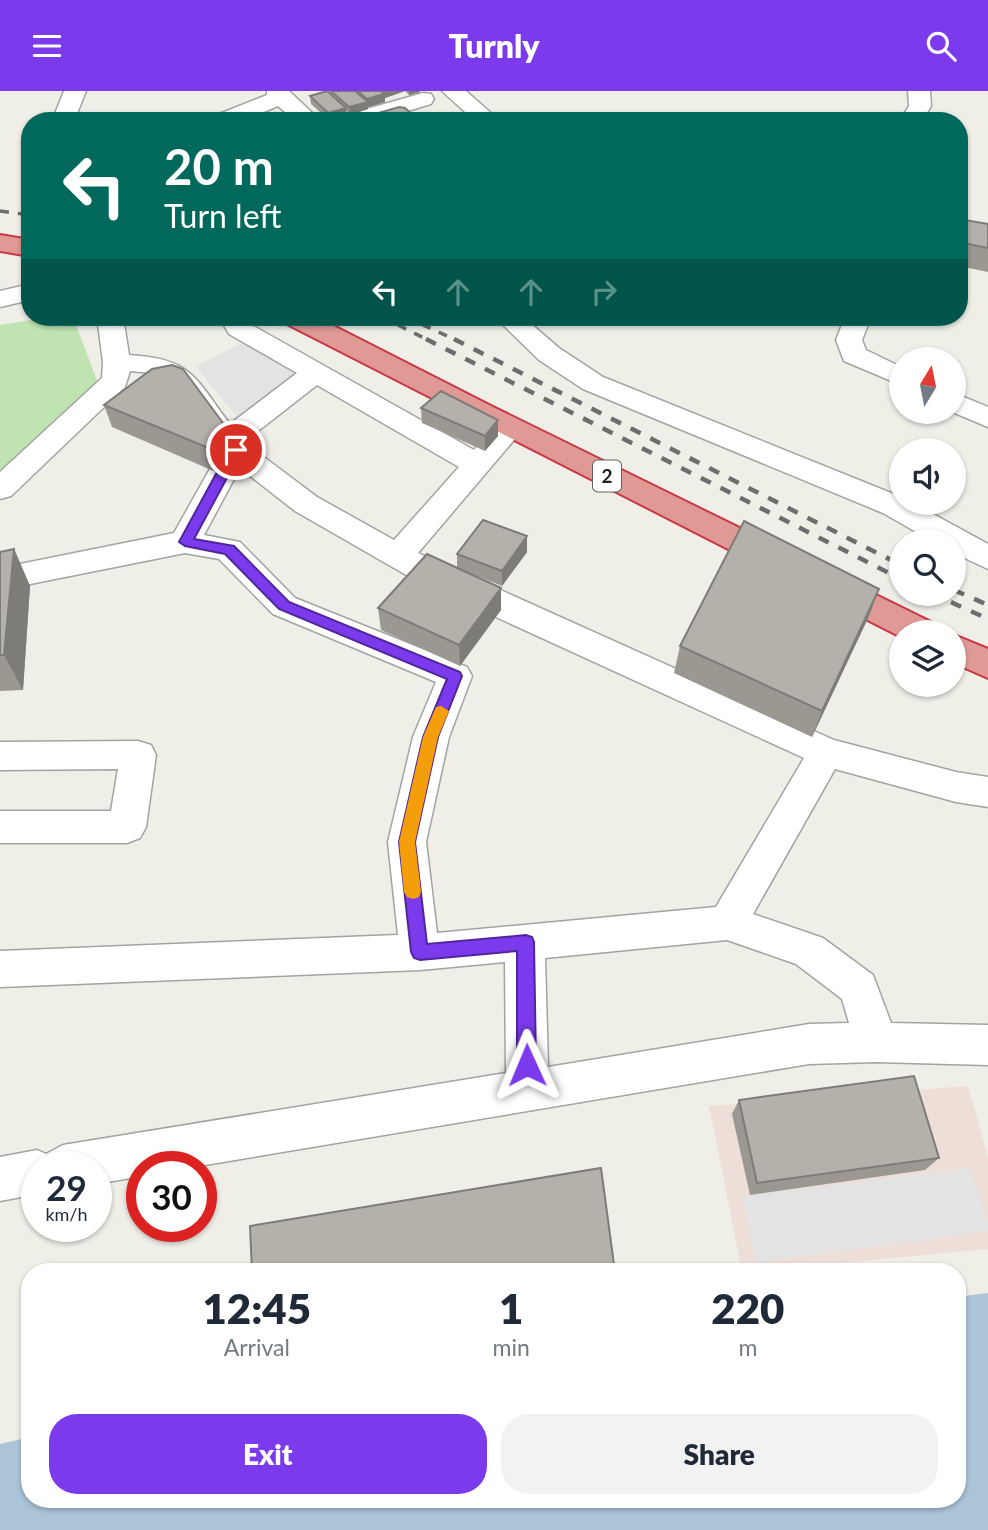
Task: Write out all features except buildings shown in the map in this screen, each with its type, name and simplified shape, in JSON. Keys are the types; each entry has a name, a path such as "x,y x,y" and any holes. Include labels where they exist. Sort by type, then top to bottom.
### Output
{"highway":[{"path":"0,243 21,246"},
{"name":"2","path":"313,326 897,620"},
{"path":"966,654 988,665"}],"street":[{"path":"67,112 75,91"},
{"path":"453,91 478,112"},
{"path":"916,112 920,106 919,91"},
{"path":"241,112 280,94 300,112"},
{"path":"380,112 423,99"},
{"path":"0,299 21,294"},
{"path":"0,489 110,389 115,381 117,362 111,326"},
{"path":"237,326 477,465"},
{"path":"518,326 549,354 593,383 894,506 988,558"},
{"path":"854,326 849,340 854,355 889,371"},
{"path":"117,362 157,365 177,374 232,445 306,504 438,577 826,752 956,787 988,792"},
{"path":"232,445 316,372"},
{"path":"966,408 988,418"},
{"path":"398,556 510,427"},
{"path":"0,579 185,542 229,550 284,606 455,676 431,737 407,842 420,952"},
{"path":"727,922 826,752"},
{"path":"0,756 138,755 127,827 0,827"},
{"path":"0,969 420,952 727,922 809,951 859,988 876,1041"},
{"path":"526,942 527,1089"},
{"path":"112,1159 810,1044 876,1041 988,1045"},
{"path":"0,1179 21,1175"}],"lane":[{"path":"185,542 232,445"}],"shaded area":[{"path":"245,341 305,377 243,424 196,367"},
{"path":"968,1086 988,1157 988,1249 838,1263 740,1263 709,1106"},
{"path":"970,1168 988,1222 988,1231 756,1263 742,1196"}],"green space":[{"path":"21,322 21,326 76,326 99,386 0,470 0,325"}],"water":[{"path":"988,1293 988,1530 0,1530 0,1444 21,1439 21,1508 966,1508 966,1296"}],"railway":[{"path":"0,211 21,214"},
{"path":"400,326 426,339"},
{"path":"426,326 457,341"},
{"path":"426,339 430,341"},
{"path":"426,339 889,573"},
{"path":"457,341 889,559"},
{"path":"966,595 988,605"},
{"path":"960,606 988,619"}],"slow traffic":[{"path":"413,892 407,842 431,737 441,711"}],"route":[{"path":"236,450 185,542 229,550 284,606 455,676 431,737 407,842 420,952 526,942 527,1065"}]}
